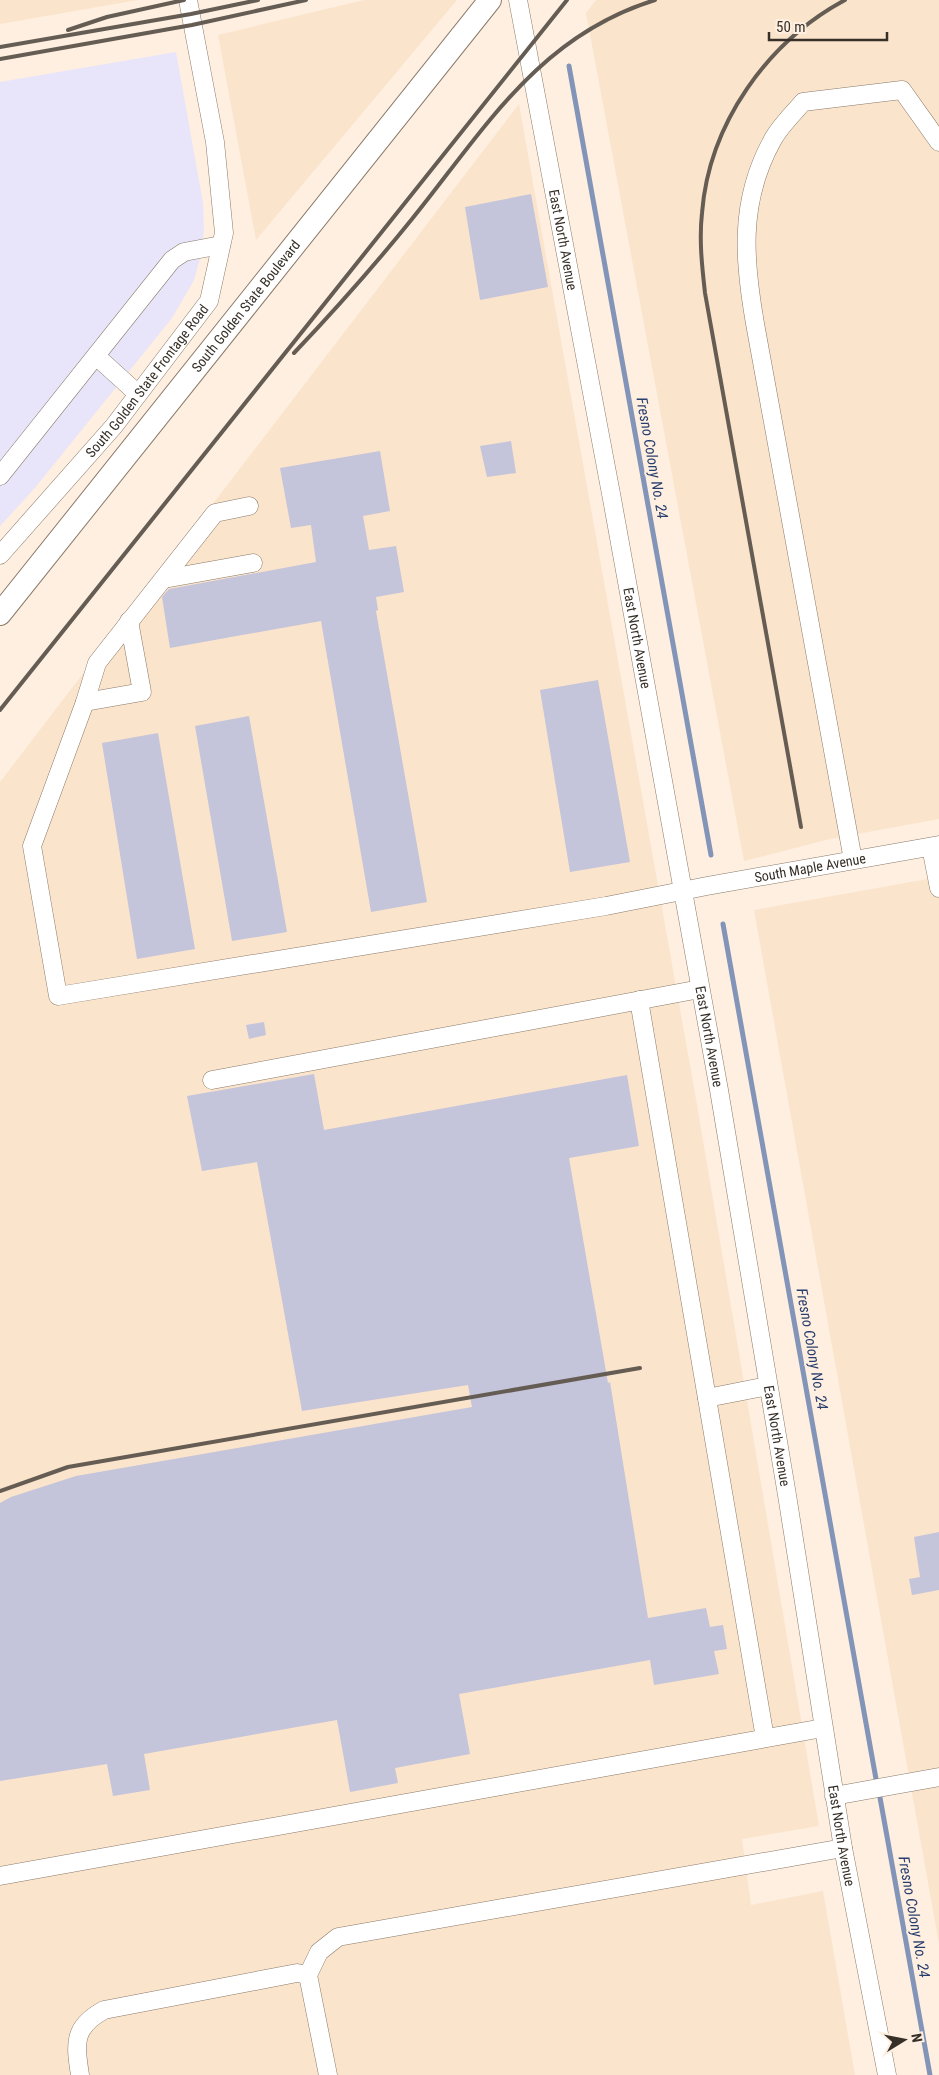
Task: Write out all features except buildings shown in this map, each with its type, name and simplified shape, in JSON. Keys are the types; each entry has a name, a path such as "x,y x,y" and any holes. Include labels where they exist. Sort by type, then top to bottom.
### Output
{"main road":[{"name":"South Golden State Boulevard","path":"0,613 490,0"}],"street":[{"name":"South Golden State Frontage Road","path":"0,555 114,426 209,301 224,233 215,142 188,0"},
{"name":"East North Avenue","path":"518,0 608,480 700,989 768,1386 834,1796 887,2075"},
{"path":"853,860 748,286 745,245 752,188 772,140 803,102 902,90 933,126 939,142"},
{"path":"0,476 172,260 184,252 221,245"},
{"path":"96,356 138,394"},
{"path":"129,621 142,692 85,702 97,663 129,621 164,579 214,513 249,506"},
{"path":"164,579 253,562"},
{"name":"South Maple Avenue","path":"85,702 32,846 58,996 606,906 935,846"},
{"path":"935,846 939,888"},
{"path":"212,1080 700,989"},
{"path":"639,1000 765,1738"},
{"path":"707,1398 768,1386"},
{"path":"0,1876 823,1728"},
{"path":"834,1796 939,1777"},
{"path":"328,2075 308,1975 319,1952 338,1937 843,1848"},
{"path":"80,2075 76,2051 78,2036 82,2026 90,2018 104,2010 297,1973 308,1975"}],"shaded area":[{"path":"0,0 138,0 0,24"},
{"path":"364,0 457,0 256,240 218,35"},
{"path":"596,0 939,0 939,819 830,839 744,861 586,13"},
{"path":"176,52 203,203 204,229 201,255 194,280 172,318 34,489 0,526 0,82"},
{"path":"519,104 696,1099 819,1826 742,1839 751,1905 823,1891 855,2075 0,2075 0,782"},
{"path":"939,877 939,1944 754,910"}],"waterway":[{"name":"Fresno Colony No. 24","path":"569,66 711,855"},
{"name":"Fresno Colony No. 24","path":"723,924 876,1779"},
{"name":"Fresno Colony No. 24","path":"879,1792 930,2075"}],"railway":[{"path":"68,30 107,17 184,0"},
{"path":"0,47 191,14 258,0"},
{"path":"0,59 192,25 306,0"},
{"path":"0,710 567,0"},
{"path":"294,353 383,254 490,120 517,90 546,62 578,37 614,16 655,0"},
{"path":"801,827 705,293 701,253 701,223 707,180 716,148 730,118 747,89 767,62 791,38 845,0"},
{"path":"0,1491 68,1467 640,1368"}]}
